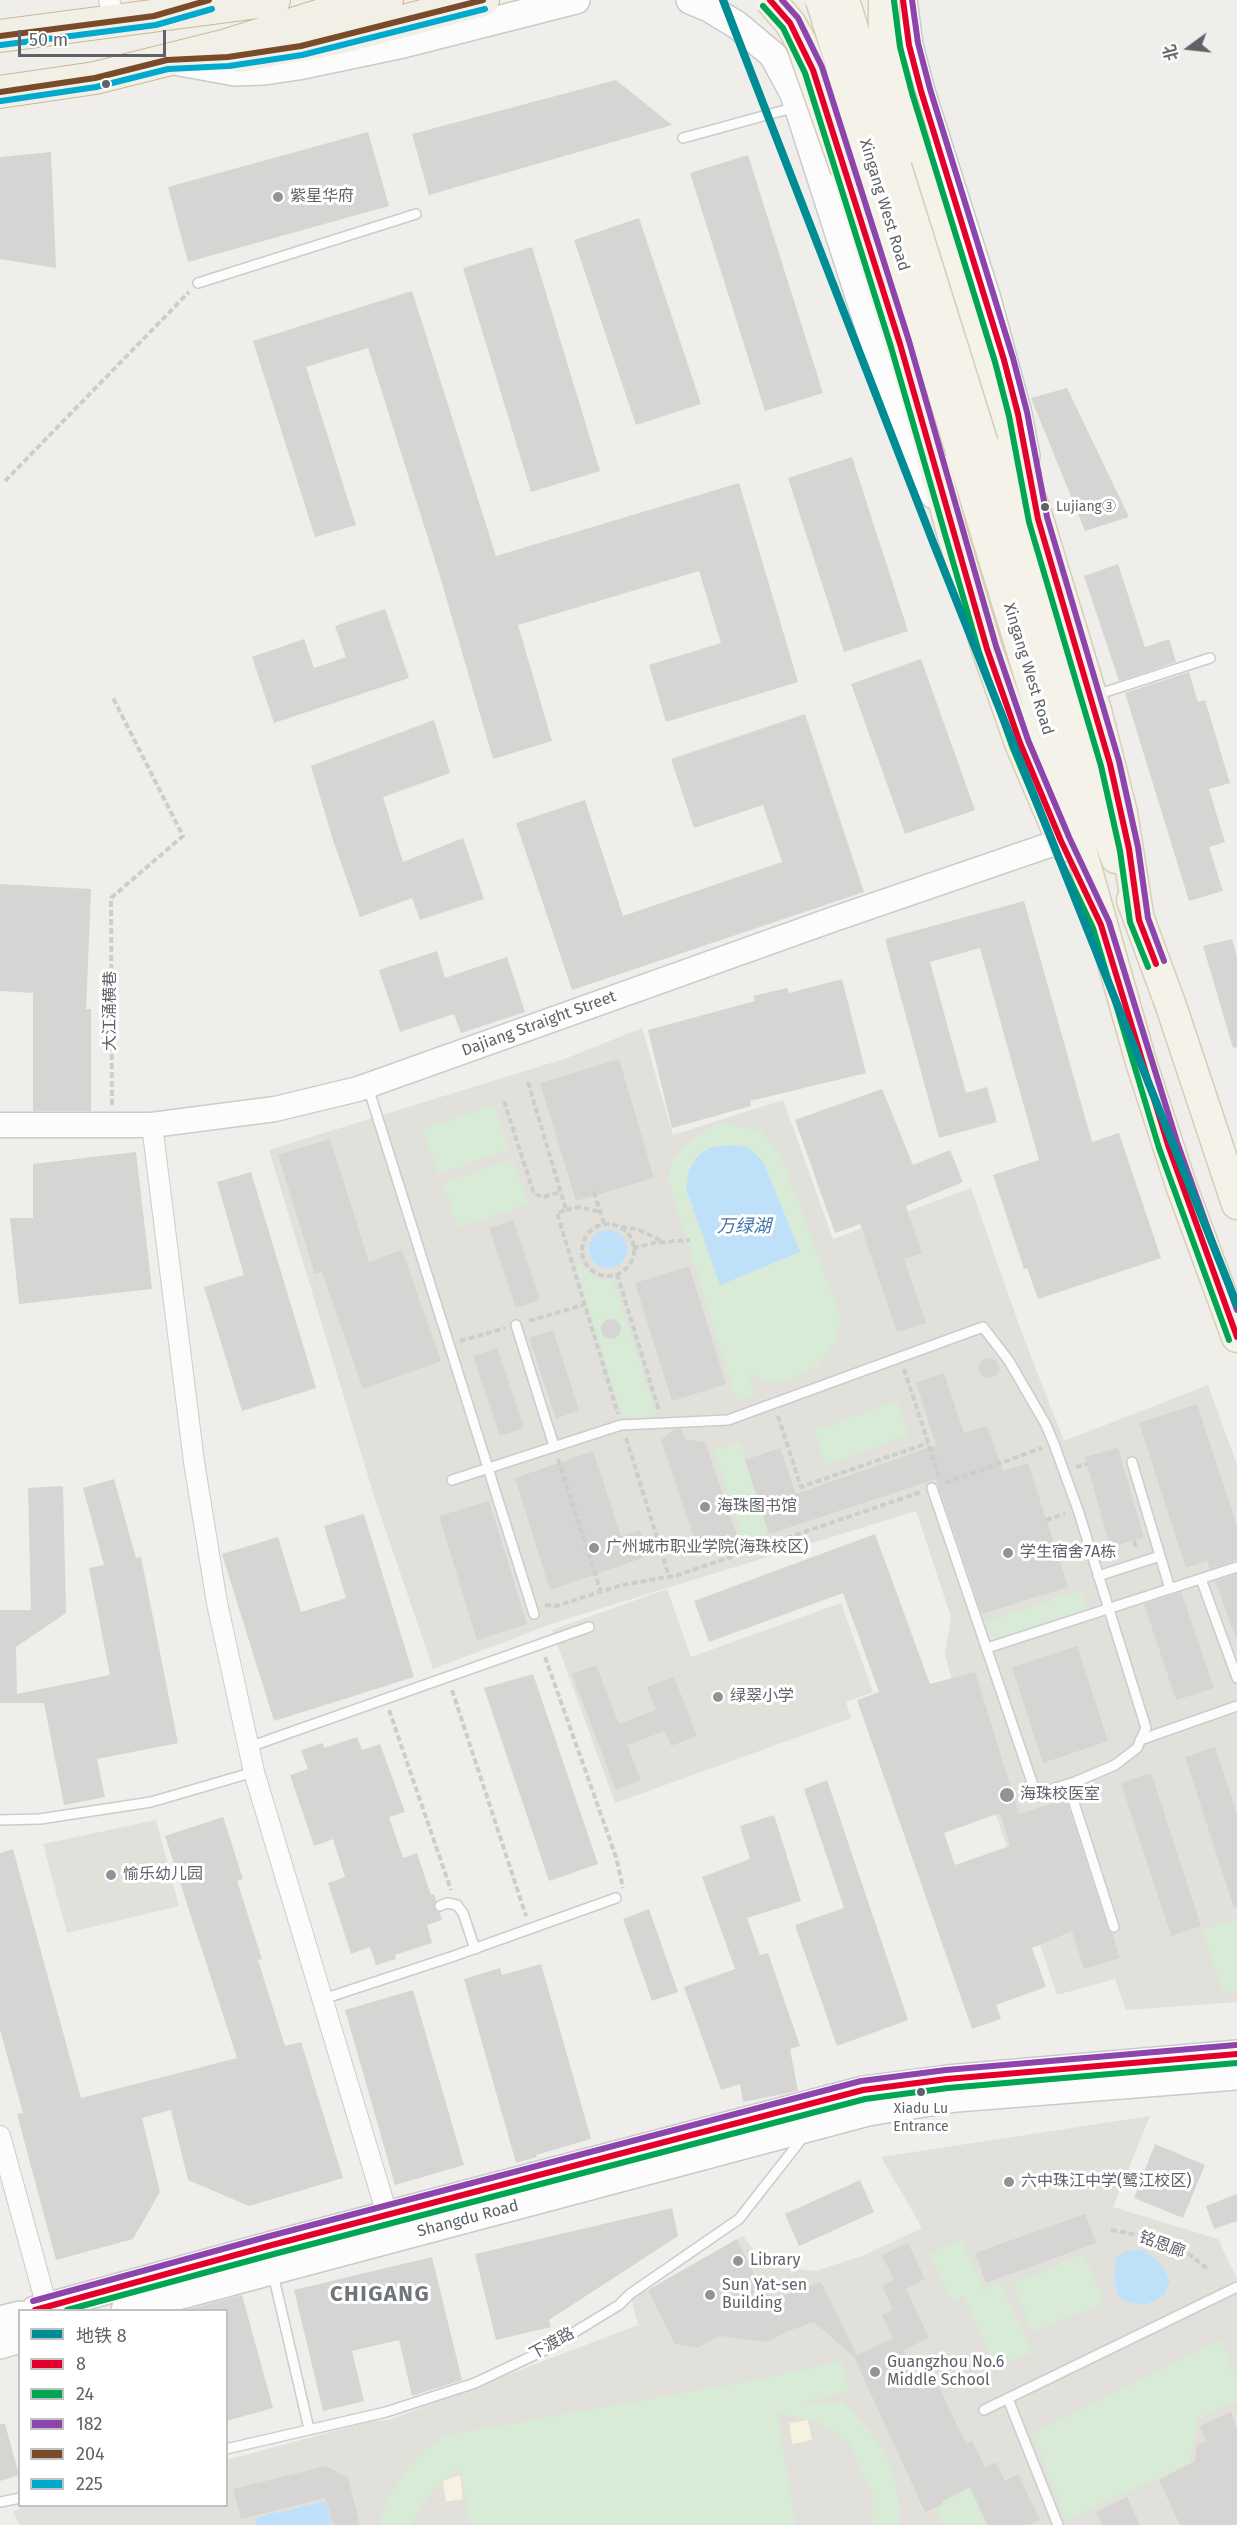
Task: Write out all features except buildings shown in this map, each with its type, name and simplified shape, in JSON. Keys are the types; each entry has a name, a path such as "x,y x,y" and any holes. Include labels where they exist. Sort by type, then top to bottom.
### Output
{"highway":[{"path":"154,16 209,0"},
{"path":"0,36 112,10 154,16 274,0"},
{"path":"0,92 95,78 167,60 318,16 387,0"},
{"path":"167,60 228,57 301,46 483,0"}],"main road":[{"path":"154,16 186,0"},
{"path":"167,60 235,72 264,71 392,47 576,0"},
{"path":"690,0 709,8 737,25 772,55 799,106 892,398 914,453 951,529"},
{"path":"770,0 790,23 801,42 846,170 920,410 951,529 987,649 1020,743 1061,842 1101,925"},
{"name":"Xingang West Road","path":"821,0 972,448 1086,774 1171,1006 1227,1142 1237,1204"},
{"path":"801,42 802,27 806,19 838,0"},
{"name":"Xingang West Road","path":"844,0 972,448 1101,925 1168,1145 1237,1337"},
{"path":"772,55 833,37 897,4"},
{"path":"897,4 884,32 889,59 994,399 1038,519 1091,697 1122,813 1139,920"},
{"path":"897,4 921,91 1004,360 1018,414 1038,519"},
{"path":"808,2116 856,2092 915,2082 1237,2054"},
{"path":"808,2116 868,2112 956,2098 1237,2076"},
{"name":"Shangdu Road","path":"41,2309 387,2214 808,2116"},
{"name":"Shangdu Road","path":"129,2309 808,2116"},
{"path":"0,2320 18,2316"},
{"path":"0,2345 18,2340"}],"street":[{"name":"Dajiang Straight Street","path":"0,1125 152,1125 275,1109 368,1086 834,919 1061,842"},
{"path":"152,1125 194,1462 217,1604 254,1772 387,2214"},
{"path":"0,2136 41,2309"}],"lane":[{"path":"682,138 799,106"},
{"path":"198,283 416,214"},
{"path":"1091,697 1210,658"},
{"path":"368,1086 534,1614"},
{"path":"516,1325 554,1446"},
{"path":"453,1480 621,1425 728,1420 983,1327 1009,1360 1046,1425 1054,1444 1078,1510 1146,1728 1137,1748 1115,1765 1036,1794 932,1488"},
{"path":"1132,1462 1170,1589"},
{"path":"1098,1576 1160,1556"},
{"path":"987,1648 1237,1567"},
{"path":"1201,1579 1237,1678"},
{"path":"249,1747 589,1627"},
{"path":"1140,1740 1237,1706"},
{"path":"0,1820 40,1819 151,1802 254,1772"},
{"path":"1068,1784 1114,1927"},
{"path":"323,1999 475,1949 616,1898"},
{"path":"440,1906 447,1903 457,1905 463,1913 475,1949"},
{"name":"下渡路","path":"228,2449 386,2412 475,2383 545,2350 619,2306 630,2294 739,2219 808,2116"},
{"path":"272,2270 309,2429"},
{"path":"984,2410 1237,2287"},
{"path":"1008,2399 1058,2525"},
{"path":"0,2502 18,2498"}],"path":[{"path":"5,481 198,283"},
{"name":"大江涌横巷","path":"112,1124 111,898 183,836 113,698"},
{"path":"528,1082 566,1210"},
{"path":"504,1101 534,1194 544,1197 560,1192"},
{"path":"594,1192 604,1224"},
{"path":"600,1212 579,1208 557,1213 669,1576"},
{"path":"620,1227 631,1240 633,1248 629,1264 617,1274 607,1275 591,1270 583,1255 582,1247 589,1232 604,1224 637,1229 662,1242"},
{"path":"633,1248 662,1242 690,1240"},
{"path":"617,1274 663,1423"},
{"path":"900,1357 942,1484 1054,1444"},
{"path":"774,1402 801,1487 928,1443"},
{"path":"554,1446 601,1592"},
{"path":"530,1600 556,1606 622,1585 669,1576 932,1488"},
{"path":"1046,1520 1078,1510"},
{"path":"540,1644 620,1867 624,1892 616,1898"},
{"path":"448,1677 530,1928"},
{"path":"385,1699 457,1905"},
{"name":"铭恩廊","path":"1111,2230 1169,2244 1190,2255 1209,2270"}],"shaded area":[{"name":"广州城市职业学院(海珠校区)","path":"642,1028 673,1135 783,1100 833,1239 971,1188 1023,1336 1064,1441 1208,1385 1237,1465 1237,2002 1126,2010 1115,1979 1057,1995 957,1700 945,1654 951,1617 916,1511 554,1623 433,1669 374,1496 269,1150 567,1058"},
{"name":"绿翠小学","path":"667,1589 691,1657 841,1603 873,1692 846,1702 851,1718 615,1803 552,1630"},
{"name":"愉乐幼儿园","path":"156,1820 179,1906 67,1933 43,1844"},
{"name":"Guangzhou No.6 Middle School","path":"1150,2116 1113,2207 1218,2239 1237,2279 1237,2525 19,2525 13,2512 22,2507 228,2507 228,2460 371,2421 389,2420 638,2325 630,2294 648,2290 743,2236 756,2253 799,2269 815,2271 862,2256 922,2228 881,2157"}],"green space":[{"path":"494,1105 509,1150 438,1174 423,1129"},
{"path":"720,1123 762,1131 782,1158 841,1318 835,1341 817,1367 796,1377 773,1383 749,1374 755,1396 736,1401 669,1182 671,1161 697,1135"},
{"path":"513,1159 528,1204 458,1228 443,1183"},
{"path":"580,1264 587,1272 600,1280 613,1280 657,1418 623,1417 575,1266"},
{"path":"897,1401 909,1435 826,1465 814,1431"},
{"path":"740,1442 769,1534 744,1542 714,1450"},
{"path":"1081,1590 1088,1610 992,1642 985,1622"},
{"path":"1237,1919 1237,1990 1224,1994 1202,1930"},
{"path":"961,2240 984,2289 1000,2282 1032,2352 997,2368 964,2296 952,2301 930,2254"},
{"path":"1084,2254 1104,2303 1032,2332 1013,2284"},
{"path":"1220,2340 1237,2380 1237,2404 1236,2402 1196,2420 1196,2436 1188,2464 1067,2520 1031,2433"},
{"path":"841,2361 850,2391 800,2404 843,2402 871,2432 884,2453 895,2480 900,2510 899,2525 872,2525 873,2495 850,2444 821,2423 777,2412 796,2525 470,2525 460,2468 433,2489 412,2525 379,2525 386,2501 412,2462 443,2436 767,2378"},
{"path":"970,2487 979,2506 994,2525 943,2525 935,2508 942,2504 935,2488 960,2492"}],"sand":[{"path":"808,2420 812,2440 792,2444 789,2423"},
{"path":"460,2475 463,2499 446,2502 443,2481"}],"water":[{"name":"万绿湖","path":"729,1145 747,1147 763,1161 800,1252 720,1285 686,1188 689,1170 699,1155 709,1148"},
{"path":"608,1230 621,1236 627,1249 621,1262 608,1268 595,1262 589,1249 595,1236"},
{"path":"1145,2250 1163,2267 1170,2281 1164,2296 1147,2304 1130,2303 1119,2299 1114,2278 1116,2258 1126,2251"},
{"path":"326,2501 331,2525 256,2525 254,2518"}],"metro line":[{"name":"8","path":"723,0 933,542 1237,1305"}],"transit line":[{"name":"204","path":"0,36 154,16 209,0"},
{"name":"204","path":"0,92 95,78 167,60 228,57 301,46 483,0"},
{"name":"8","path":"770,0 790,23 813,70 900,344 987,649 1020,743 1061,841 1101,925 1168,1145 1237,1337"},
{"name":"182","path":"782,0 798,18 822,67 909,341 996,646 1028,740 1069,837 1109,922 1177,1142 1237,1310"},
{"name":"8","path":"903,0 909,45 921,91 1004,360 1018,414 1038,519 1110,764 1129,849 1139,920 1156,964"},
{"name":"182","path":"912,0 918,43 930,89 1013,358 1027,412 1047,517 1119,761 1138,847 1148,918 1164,961"},
{"name":"24","path":"894,1 900,47 912,93 995,362 1009,416 1029,522 1101,766 1120,851 1130,922 1148,967"},
{"name":"24","path":"763,6 783,28 805,73 891,347 979,652 1012,746 1053,844 1093,928 1159,1148 1229,1340"},
{"name":"225","path":"1,45 156,25 212,9"},
{"name":"225","path":"1,101 96,87 168,69 229,66 302,55 485,9"},
{"name":"182","path":"33,2301 270,2236 861,2081 946,2070 1236,2045"},
{"name":"8","path":"39,2309 272,2245 863,2090 947,2079 1237,2054"},
{"name":"24","path":"71,2309 865,2099 948,2088 1237,2063"}],"place":[{"name":"紫星华府","path":"278,197"},
{"name":"Lujiang③","path":"1045,507"},
{"name":"海珠图书馆","path":"705,1507"},
{"name":"广州城市职业学院(海珠校区)","path":"594,1548"},
{"name":"学生宿舍7A栋","path":"1008,1553"},
{"name":"绿翠小学","path":"718,1697"},
{"name":"海珠校医室","path":"1007,1795"},
{"name":"愉乐幼儿园","path":"111,1875"},
{"name":"Xiadu Lu Entrance","path":"921,2092"},
{"name":"六中珠江中学(鹭江校区)","path":"1009,2182"},
{"name":"Library","path":"738,2261"},
{"name":"Sun Yat-sen Building","path":"710,2295"},
{"name":"Guangzhou No.6 Middle School","path":"875,2372"}],"district":[{"name":"CHIGANG","path":"380,2295"}]}
